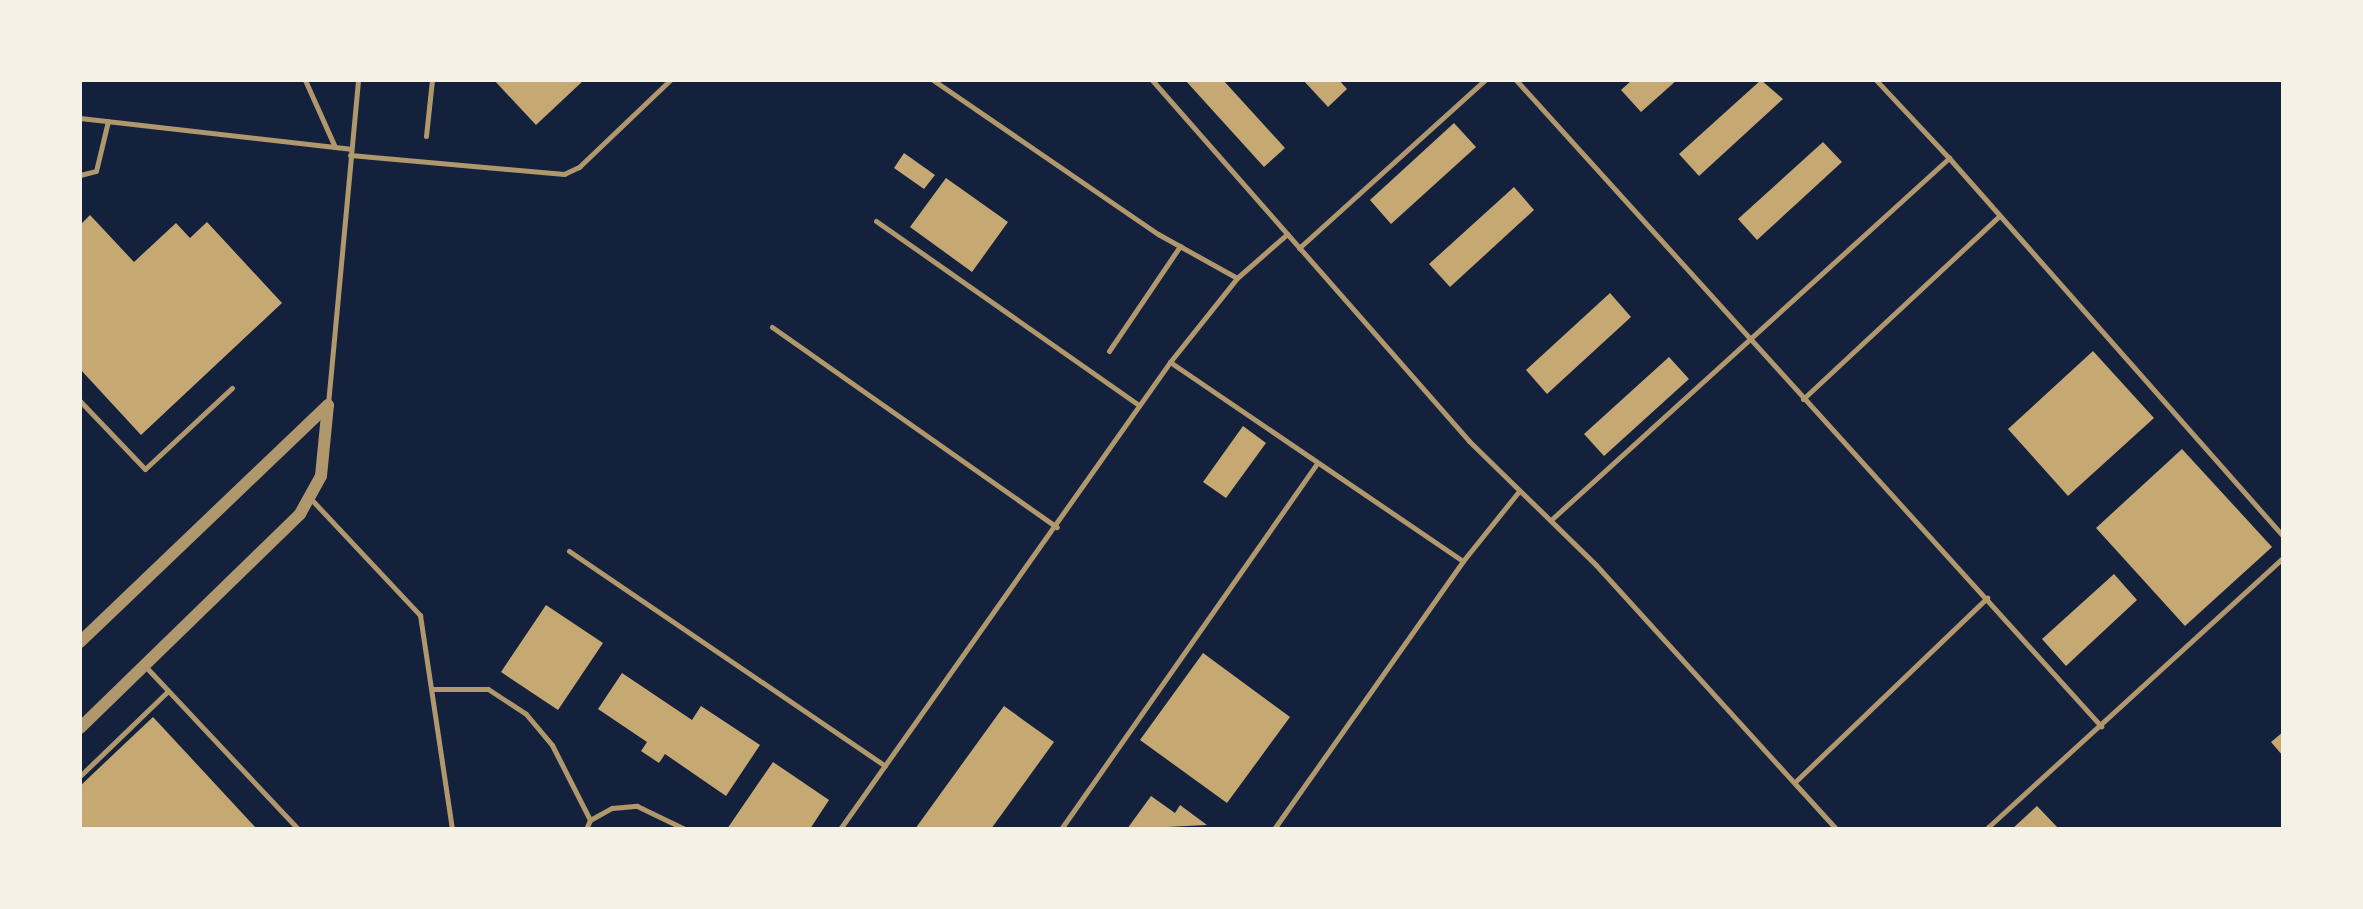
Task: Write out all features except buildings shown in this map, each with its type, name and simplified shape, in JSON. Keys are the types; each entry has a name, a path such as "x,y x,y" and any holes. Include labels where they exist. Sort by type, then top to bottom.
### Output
{"street":[{"path":"80,728 300,514 321,476 328,405"},
{"path":"80,642 328,405"}],"lane":[{"path":"305,80 335,147"},
{"path":"328,405 358,80"},
{"path":"426,136 432,80"},
{"path":"80,118 335,147 350,152 564,174 579,167 670,80"},
{"path":"933,80 1180,246 1237,278"},
{"path":"1152,80 1519,491 1552,519 1796,781 1836,829"},
{"path":"1299,248 1485,80"},
{"path":"1516,80 1749,341 2101,726"},
{"path":"1876,80 1949,158 2283,536"},
{"path":"80,175 96,171 108,121"},
{"path":"1552,519 1949,158"},
{"path":"1803,399 1998,217"},
{"path":"876,221 1137,404"},
{"path":"840,829 1057,527 1137,404 1237,278 1287,234"},
{"path":"1109,351 1180,246"},
{"path":"772,327 1057,527"},
{"path":"1170,362 1317,464 1330,467 1463,561"},
{"path":"80,401 145,469 232,388"},
{"path":"1061,829 1317,464"},
{"path":"1274,829 1463,561 1519,491"},
{"path":"309,498 420,615 452,829"},
{"path":"569,551 885,766"},
{"path":"1986,829 2283,558"},
{"path":"1796,781 1987,598"},
{"path":"144,666 298,829"},
{"path":"433,689 488,689 526,714 552,745 590,820"},
{"path":"80,776 168,691"},
{"path":"586,829 590,820 612,808 637,806 685,829"}]}
